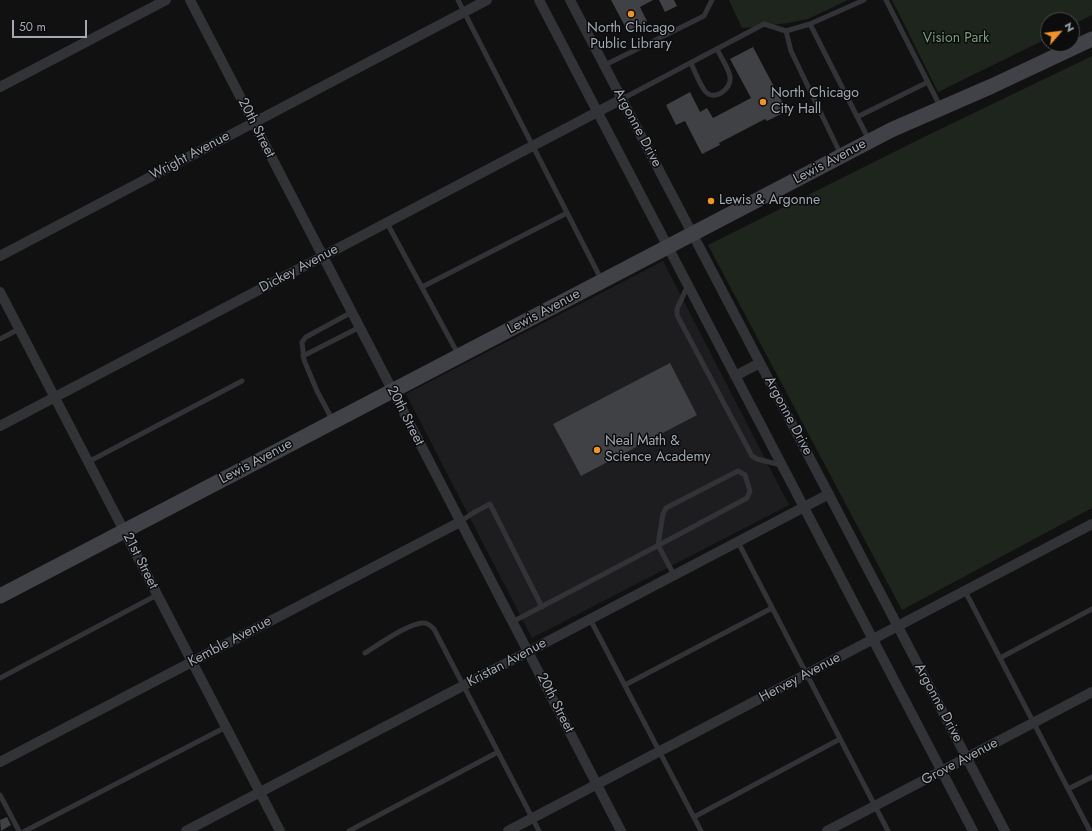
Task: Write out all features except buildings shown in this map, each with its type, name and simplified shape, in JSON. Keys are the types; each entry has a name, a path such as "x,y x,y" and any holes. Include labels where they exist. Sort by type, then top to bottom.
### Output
{"main road":[{"name":"Lewis Avenue","path":"0,596 668,248 869,141 1092,39"}],"street":[{"path":"0,87 166,0"},
{"name":"20th Street","path":"190,0 621,831"},
{"name":"Wright Avenue","path":"0,256 487,0"},
{"name":"Argonne Drive","path":"539,0 973,831"},
{"name":"Argonne Drive","path":"570,0 1005,831"},
{"name":"Dickey Avenue","path":"0,426 622,99"},
{"name":"21st Street","path":"0,292 280,831"},
{"path":"735,376 760,363"},
{"name":"Kristan Avenue","path":"186,831 828,494"},
{"name":"Kemble Avenue","path":"0,762 460,522"},
{"name":"Hervey Avenue","path":"508,831 1092,524"},
{"name":"Grove Avenue","path":"827,831 1092,692"}],"lane":[{"path":"458,0 602,282"},
{"path":"605,65 704,16 712,0"},
{"path":"622,99 764,24 786,31 810,24 864,0"},
{"path":"886,0 940,108"},
{"path":"810,24 869,141"},
{"path":"786,31 791,51 841,156"},
{"path":"691,63 705,91 716,95 722,93 728,88 731,82 730,76 717,49"},
{"path":"857,117 928,82"},
{"path":"422,287 567,213"},
{"path":"387,223 460,356"},
{"path":"688,285 677,309 677,314 752,456 757,459 781,465"},
{"path":"333,422 317,391 304,360 302,342 306,337 352,312"},
{"path":"303,356 360,327"},
{"path":"0,340 19,329"},
{"path":"88,462 242,381"},
{"path":"512,622 542,607 658,545 747,498 750,491 745,475 738,471 666,508 663,514 658,545 674,575"},
{"path":"460,522 490,504 542,607"},
{"path":"738,542 888,831"},
{"path":"965,591 1090,831"},
{"path":"0,678 157,595"},
{"path":"625,685 772,608"},
{"path":"1000,658 1092,609"},
{"path":"590,619 701,831"},
{"path":"365,653 407,628 422,623 428,624 434,629 438,634 539,831"},
{"path":"24,831 226,727"},
{"path":"694,817 840,739"},
{"path":"349,831 498,752"},
{"path":"1068,789 1092,777"},
{"path":"0,795 19,831"}],"shaded area":[{"name":"Neal Math & Science Academy","path":"663,261 789,505 532,638 406,394"}],"green space":[{"path":"729,0 848,0 808,19 788,23 742,28"},
{"name":"Vision Park","path":"892,0 1092,0 1092,15 1080,21 1080,12 1040,12 1040,42 938,92"},
{"path":"1092,56 1092,508 902,610 708,245 926,136"}],"place":[{"name":"North Chicago Public Library","path":"631,14"},
{"name":"North Chicago City Hall","path":"763,102"},
{"name":"Lewis & Argonne","path":"711,201"},
{"name":"Neal Math & Science Academy","path":"597,450"}]}
